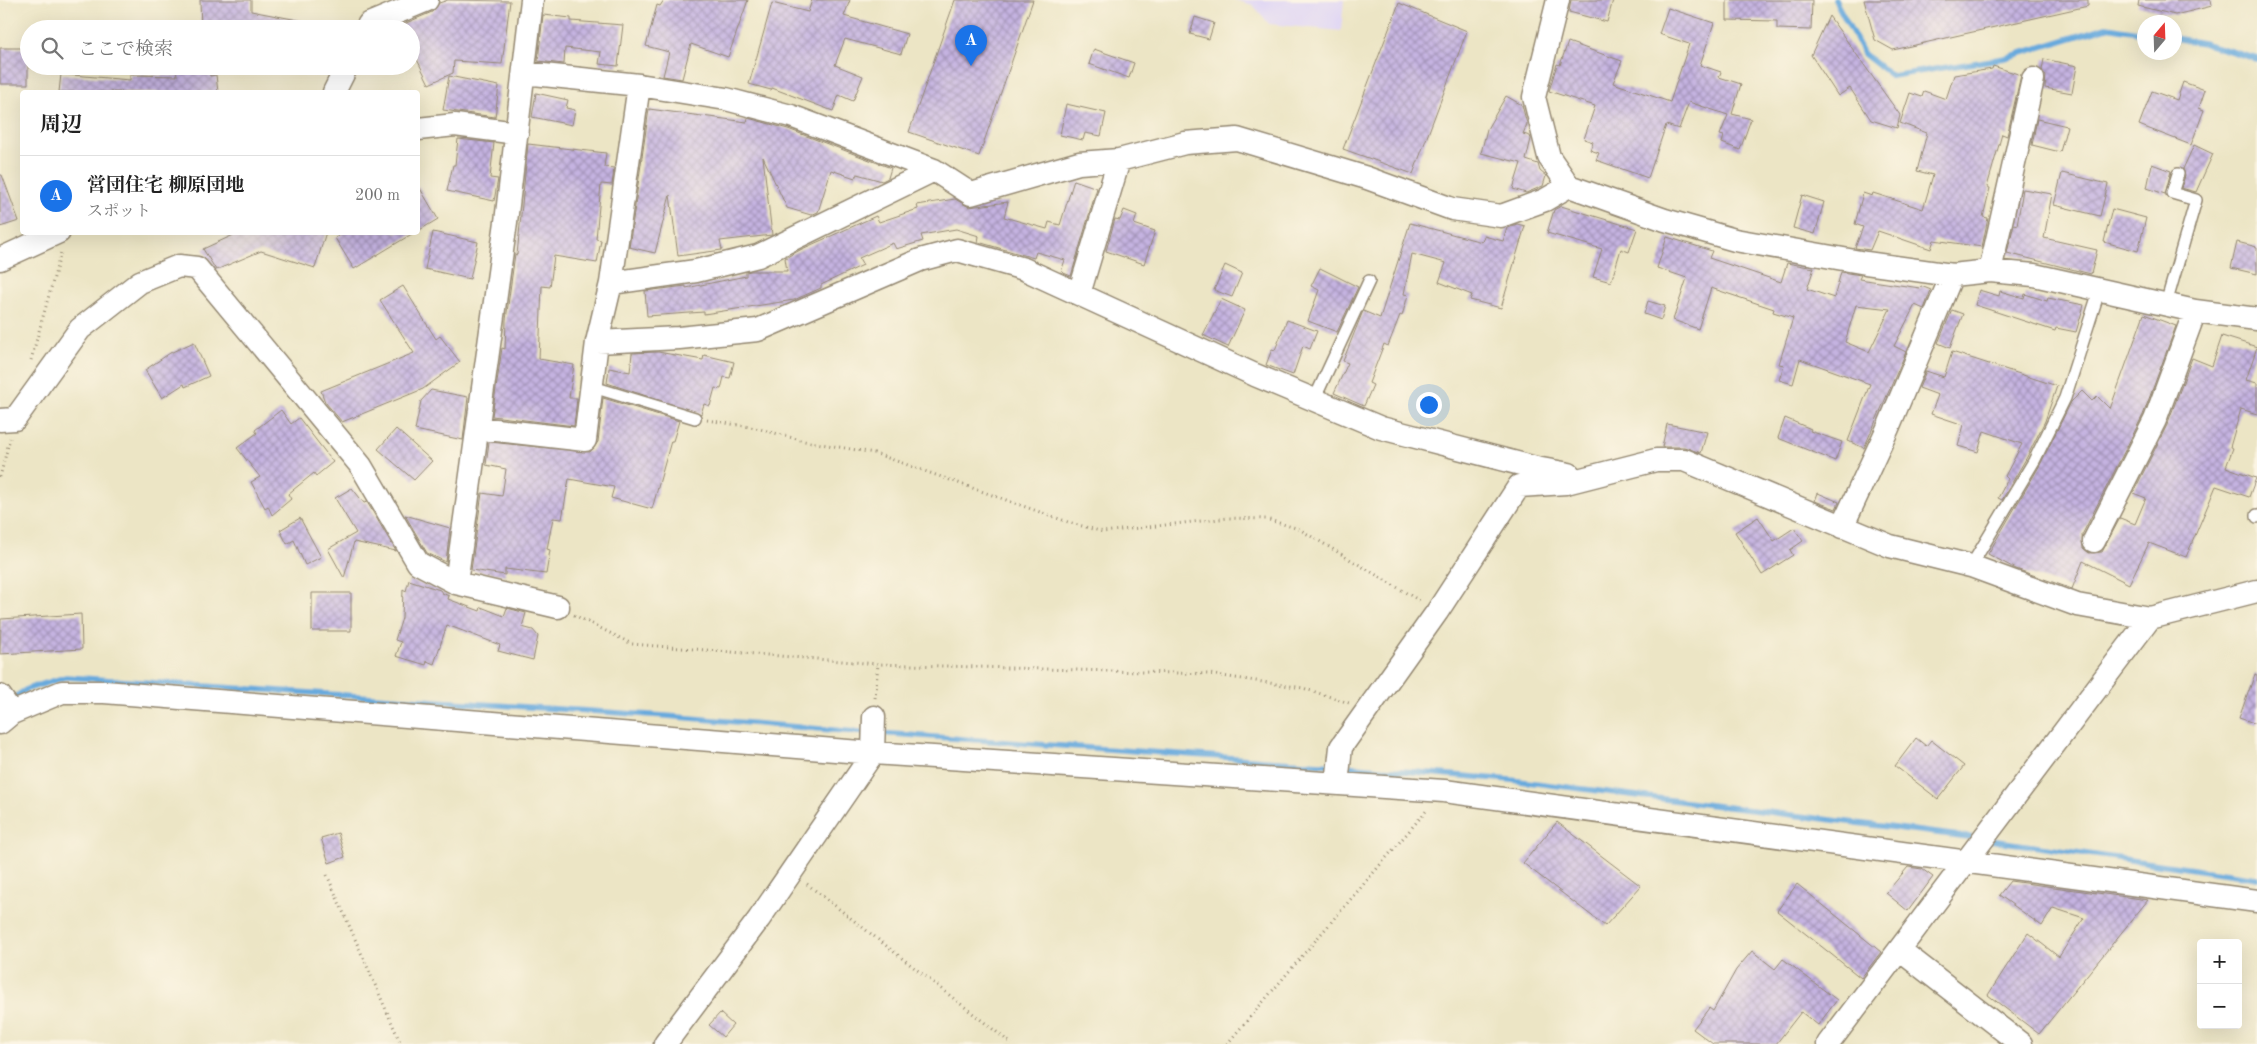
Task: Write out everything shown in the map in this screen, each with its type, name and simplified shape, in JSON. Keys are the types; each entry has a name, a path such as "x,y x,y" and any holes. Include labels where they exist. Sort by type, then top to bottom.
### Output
{"street":[{"path":"379,20 427,0"},
{"path":"456,583 517,132 532,0"},
{"path":"1558,0 1534,97 1549,157 1569,186 1664,220 1736,240 1866,263 1952,275 1990,271 2034,275 2100,288 2195,311 2257,319"},
{"path":"524,73 638,85 726,98 791,116 934,170 971,194 1079,163 1118,160 1185,142 1237,139 1367,178 1452,209 1501,216 1545,200 1569,186"},
{"path":"335,90 342,75"},
{"path":"1990,271 2033,79"},
{"path":"478,428 585,440 597,342 611,283 638,85"},
{"path":"420,129 455,125 517,132"},
{"path":"1079,294 1118,160"},
{"path":"611,283 696,271 758,256 934,170"},
{"path":"0,259 60,242"},
{"path":"597,342 679,338 758,330 920,260 957,250 1024,269 1255,374 1315,398 1381,428 1536,468 1582,477"},
{"path":"8,420 80,329 140,282 179,266 197,268 361,466 418,563 456,583 558,607"},
{"path":"1842,527 1888,428 1952,275"},
{"path":"2094,541 2155,420 2195,311"},
{"path":"1338,779 1341,747 1437,612 1520,486 1566,483 1582,477 1656,460 1684,460 1890,546 1971,566 2077,605 2150,618 2257,591"},
{"path":"1828,1044 2150,618"},
{"path":"5,710 62,692 104,692 873,748 1338,779 1444,791 2257,901"},
{"path":"665,1044 760,919 873,748 874,717"},
{"path":"1900,951 2021,1044"}],"lane":[{"path":"2166,304 2196,200 2172,193 2178,174"},
{"path":"1315,398 1369,281"},
{"path":"1971,566 2034,461 2065,398 2100,288"},
{"path":"593,387 694,418"}],"path":[{"path":"30,363 60,242"},
{"path":"694,418 756,428 804,441 874,453 1068,522 1103,532 1228,518 1266,519 1299,529 1437,612"},
{"path":"0,478 8,420"},
{"path":"558,607 632,644 878,664 1209,674 1304,688 1368,710"},
{"path":"874,717 878,664"},
{"path":"1226,1044 1444,791"},
{"path":"792,872 1012,1044"},
{"path":"327,875 401,1044"}],"shaded area":[{"path":"1234,0 1344,0 1341,31 1269,24 1253,5"}],"building":[{"path":"200,0 251,0 251,11 298,20 201,20"},
{"path":"448,0 510,1 502,64 454,61 453,73 429,84 420,66 420,20 413,20 432,12 439,3"},
{"path":"664,0 748,0 728,57 691,44 682,79 663,76 669,52 646,46 657,5 660,6"},
{"path":"812,0 850,0 844,16 907,34 901,54 845,39 835,65 863,76 853,101 839,95 833,111 772,88 771,90 749,84 772,3 808,12"},
{"path":"955,0 1033,0 979,156 909,132"},
{"path":"1571,0 1613,0 1607,22 1569,12"},
{"path":"1727,0 1812,0 1811,30 1777,29 1777,21 1727,20"},
{"path":"1864,0 2088,0 2088,6 1893,50 1875,40"},
{"path":"2139,0 2211,0 2212,6 2175,15 2138,6"},
{"path":"1399,3 1467,31 1413,174 1343,149"},
{"path":"1668,8 1714,23 1700,65 1721,72 1719,77 1741,84 1732,114 1751,119 1740,150 1722,143 1724,136 1720,135 1728,115 1689,102 1679,129 1666,125 1648,178 1596,160 1599,153 1590,150 1593,142 1584,139 1595,106 1549,91 1557,64 1560,65 1568,42 1622,61 1613,83 1670,102 1689,44 1659,34"},
{"path":"543,15 571,18 571,21 623,25 618,66 599,64 601,52 565,48 564,64 538,61"},
{"path":"1829,16 1900,115 1897,128 1871,120 1850,88 1838,96 1811,55"},
{"path":"1195,17 1214,23 1209,39 1190,34"},
{"path":"0,48 20,48 20,75 28,75 28,84 0,84"},
{"path":"1094,49 1134,63 1129,78 1089,64"},
{"path":"2044,59 2077,66 2072,93 2045,88 2046,76 2042,70"},
{"path":"1993,66 2021,75 2007,136 2002,134 1987,187 1990,188 1983,217 1988,218 1982,247 1934,240 1931,249 1878,231 1870,250 1855,248 1863,227 1855,224 1863,193 1872,196 1873,193 1923,209 1933,175 1917,171 1927,133 1900,123 1910,93 1922,97 1924,91 1946,99 1954,75 1992,69"},
{"path":"61,75 130,80 130,75 216,75 218,90 59,90"},
{"path":"449,76 499,86 495,117 443,110"},
{"path":"2183,82 2205,90 2199,108 2204,110 2191,145 2139,125 2152,91 2177,100"},
{"path":"536,93 568,100 566,108 575,110 572,125 532,117"},
{"path":"1506,96 1522,105 1527,124 1523,134 1530,136 1531,139 1526,160 1538,164 1540,171 1546,176 1543,186 1526,193 1513,189 1521,163 1481,153 1487,129"},
{"path":"1066,104 1106,113 1101,136 1085,133 1083,140 1060,135"},
{"path":"649,109 747,122 748,118 788,129 891,168 888,178 882,181 857,174 855,178 831,170 818,212 811,215 787,208 763,157 772,235 720,241 722,250 678,256 670,195 655,253 629,247"},
{"path":"2037,119 2067,126 2060,152 2032,145"},
{"path":"458,139 494,143 490,178 498,179 494,201 447,191 453,165 455,165"},
{"path":"528,144 606,153 604,167 614,168 612,185 601,184 596,239 601,240 597,263 554,256 550,287 542,286 539,359 574,365 569,398 577,398 574,426 492,416 502,348 505,349 506,320 515,254 517,255"},
{"path":"2194,145 2213,154 2196,192 2181,188 2185,176 2183,169"},
{"path":"2152,164 2171,171 2165,194 2147,188"},
{"path":"2062,173 2108,184 2100,216 2054,205"},
{"path":"0,175 2,175 19,221 0,227"},
{"path":"1074,180 1097,188 1071,276 1061,272 1065,260 1036,252 1034,258 978,242 979,236 956,229 921,235 923,241 896,249 893,243 859,258 863,265 821,285 821,288 794,300 704,314 704,312 647,316 645,291 686,286 686,288 746,276 746,272 751,271 787,271 785,258 802,249 876,216 879,222 918,209 917,205 955,199 969,207 1008,202 1004,217 1047,229 1049,222 1060,225"},
{"path":"420,188 438,219 420,230"},
{"path":"2023,189 2052,194 2044,238 2097,250 2091,274 2007,253 2014,224 2017,225"},
{"path":"1802,195 1824,202 1815,234 1793,228"},
{"path":"1561,206 1637,229 1629,252 1621,249 1611,282 1593,277 1602,249 1547,233 1554,210"},
{"path":"2112,209 2146,218 2138,251 2104,242"},
{"path":"1124,210 1137,215 1134,224 1155,231 1144,264 1106,251 1115,219 1120,220"},
{"path":"1410,223 1482,242 1484,236 1503,241 1507,228 1517,224 1525,226 1501,308 1470,300 1472,295 1439,282 1446,263 1412,254 1404,294 1408,295 1402,316 1400,315 1388,346 1384,344 1369,383 1373,385 1364,406 1334,393 1348,363 1343,361 1363,311 1380,318"},
{"path":"433,232 478,242 470,279 425,269"},
{"path":"233,235 325,235 315,268 261,251 216,270 203,249"},
{"path":"340,235 410,235 354,269 335,238"},
{"path":"1667,237 1712,251 1709,258 1781,282 1787,263 1814,268 1807,289 1834,298 1841,272 1861,275 1859,279 1920,288 1921,286 1931,290 1924,309 1915,305 1894,346 1906,352 1864,448 1848,441 1870,384 1800,359 1793,384 1779,380 1784,365 1779,364 1793,318 1773,312 1774,309 1711,288 1698,329 1673,320 1687,278 1657,268","holes":["1856,305 1890,309 1869,352 1845,342"]},
{"path":"2237,242 2257,247 2257,274 2231,268"},
{"path":"1225,265 1242,273 1232,297 1214,290"},
{"path":"1320,268 1358,287 1337,332 1308,321 1319,290 1311,286"},
{"path":"403,286 436,339 440,336 460,362 423,389 342,422 325,402 321,391 414,353 380,300"},
{"path":"1979,290 1999,296 2000,291 2024,298 2025,294 2047,301 2048,298 2084,305 2076,332 2056,328 2055,331 1975,305"},
{"path":"1221,299 1245,310 1228,347 1203,335"},
{"path":"1648,301 1665,306 1661,320 1644,314"},
{"path":"1952,310 1963,314 1950,348 1938,343"},
{"path":"2144,314 2176,326 2143,415 2082,535 2083,548 2089,553 2102,552 2120,518 2135,524 2146,498 2133,493 2167,425 2192,358 2212,366 2222,336 2257,347 2246,380 2257,383 2257,414 2241,409 2230,447 2233,448 2226,467 2256,478 2249,497 2216,486 2186,557 2149,543 2129,584 2083,561 2072,589 2016,569 1988,554 2040,465 2071,402 2082,391 2092,401 2097,396 2110,409"},
{"path":"1287,320 1317,331 1310,349 1303,346 1293,375 1266,365 1272,349 1275,350"},
{"path":"194,342 209,376 185,387 184,384 162,398 145,370 170,353"},
{"path":"658,352 703,360 704,355 734,362 730,378 724,377 721,389 715,388 710,406 704,404 701,414 607,383 609,368 630,372 632,353"},
{"path":"1952,352 2057,386 2045,421 2002,500 1998,498 2008,479 2005,476 2022,444 1984,431 1978,452 1958,446 1964,425 1931,414 1938,395 1919,388 1926,371 1944,377"},
{"path":"431,390 468,397 463,440 415,430 421,401"},
{"path":"603,398 679,421 673,441 671,441 652,509 611,498 614,487 569,479 562,519 553,518 547,549 550,550 546,574 505,569 505,575 471,570 482,493 502,496 506,469 486,465 489,442 590,452 598,442"},
{"path":"281,410 291,424 299,418 333,462 316,476 314,473 288,494 291,499 272,515 268,506 265,508 251,482 260,477 237,448 257,433 255,430"},
{"path":"1785,418 1811,429 1810,431 1842,442 1835,461 1778,438"},
{"path":"1667,424 1707,432 1701,453 1684,447 1662,447"},
{"path":"396,429 432,461 414,480 378,449"},
{"path":"352,488 364,503 367,502 396,551 354,542 344,578 328,549 356,533 335,498"},
{"path":"1818,493 1839,502 1836,509 1815,501"},
{"path":"405,515 450,528 446,562 427,553"},
{"path":"1758,517 1774,541 1794,528 1803,541 1790,550 1793,555 1762,575 1735,532"},
{"path":"300,518 321,557 305,565 294,540 287,544 280,530"},
{"path":"409,580 440,590 449,596 448,599 480,611 481,607 504,616 507,608 526,613 522,627 533,630 538,636 533,660 498,651 500,645 447,625 434,664 427,661 426,665 396,656 401,642 395,640 402,618 403,589 406,591"},
{"path":"312,593 351,593 351,631 312,631"},
{"path":"81,614 82,649 0,654 1,619"},
{"path":"2255,674 2257,675 2257,724 2239,718"},
{"path":"1916,738 1926,746 1931,740 1964,766 1938,799 1895,766"},
{"path":"1557,822 1641,886 1605,926 1523,863"},
{"path":"338,833 345,857 329,863 321,838"},
{"path":"1908,867 1922,869 1933,877 1908,911 1886,893"},
{"path":"2010,881 2148,900 2039,1034 1988,995 2028,933 2059,957 2084,918 2053,908 2042,926 1999,895"},
{"path":"1797,884 1881,952 1861,978 1777,911"},
{"path":"1752,951 1775,969 1783,959 1837,1000 1818,1025 1801,1012 1776,1044 1713,1044 1693,1029 1709,1008 1713,1011 1736,970"},
{"path":"720,1013 733,1025 723,1037 709,1025"}],"waterway":[{"path":"1835,0 1864,54 1892,76 2005,58 2107,27 2137,32"},
{"path":"2182,39 2203,43 2257,59"},
{"path":"10,700 27,689 66,677 666,716 869,733"},
{"path":"878,733 1335,765"},
{"path":"1344,766 1511,780 1976,838"},
{"path":"1990,840 2257,878"}],"place":[{"name":"営団住宅 柳原団地","path":"971,66"}]}
